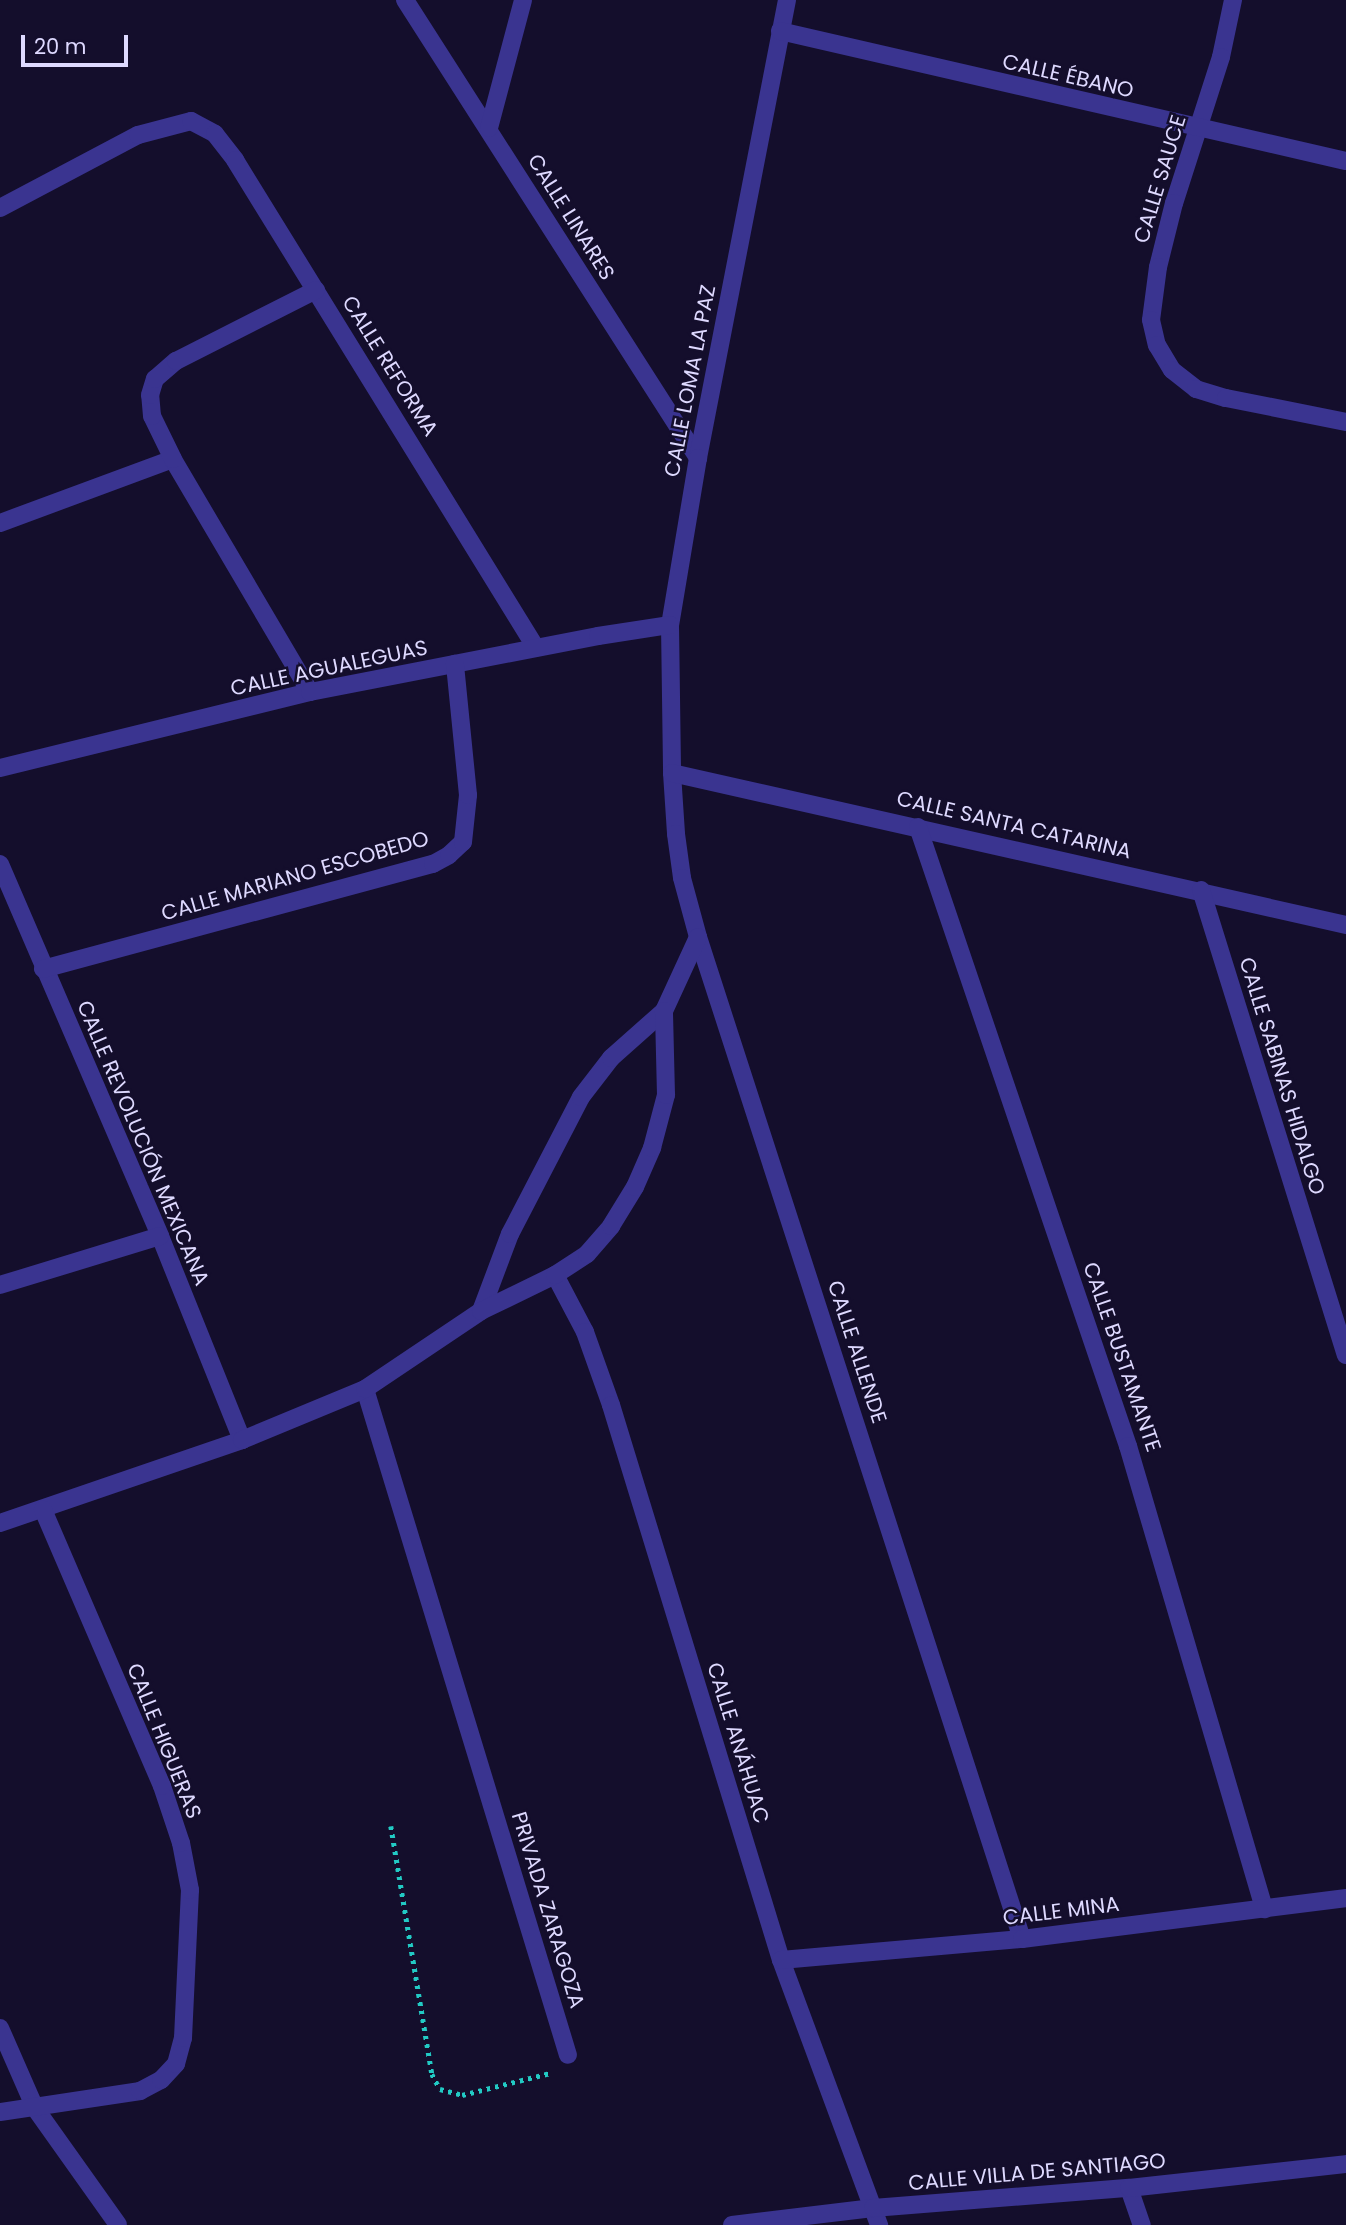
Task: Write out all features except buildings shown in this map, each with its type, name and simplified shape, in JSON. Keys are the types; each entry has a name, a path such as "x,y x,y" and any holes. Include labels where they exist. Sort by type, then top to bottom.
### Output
{"street":[{"name":"CALLE LINARES","path":"405,0 698,458"},
{"path":"489,128 523,0"},
{"name":"CALLE LOMA LA PAZ","path":"671,773 670,625 698,458 787,0"},
{"name":"CALLE SAUCE","path":"1233,0 1221,57 1158,267 1151,320 1157,345 1172,370 1196,389 1226,398 1346,422"},
{"name":"CALLE ÉBANO","path":"780,32 1346,161"},
{"name":"CALLE REFORMA","path":"0,208 138,135 191,121 215,134 235,160 536,648"},
{"path":"310,692 173,459 152,416 150,396 156,379 176,361 316,290"},
{"path":"0,523 173,459"},
{"name":"CALLE AGUALEGUAS","path":"0,768 310,692 670,625"},
{"name":"CALLE MARIANO ESCOBEDO","path":"43,968 433,864 449,855 463,842 468,795 454,664"},
{"name":"CALLE SANTA CATARINA","path":"671,773 1346,925"},
{"name":"CALLE ALLENDE","path":"671,773 682,878 698,937 1022,1939"},
{"name":"CALLE BUSTAMANTE","path":"918,827 1128,1446 1264,1909"},
{"name":"CALLE REVOLUCIÓN MEXICANA","path":"0,864 160,1236 242,1440"},
{"name":"CALLE SABINAS HIDALGO","path":"1200,890 1346,1355"},
{"path":"481,1311 510,1234 581,1097 611,1058 664,1011 698,937"},
{"path":"0,1523 242,1440 365,1390 481,1311 555,1275 587,1254 611,1226 635,1187 652,1148 666,1096 664,1011"},
{"path":"0,1285 160,1236"},
{"name":"CALLE ANÁHUAC","path":"555,1275 585,1332 611,1405 781,1960 876,2217"},
{"name":"PRIVADA ZARAGOZA","path":"365,1390 568,2055"},
{"name":"CALLE HIGUERAS","path":"0,2112 140,2091 161,2080 176,2064 183,2038 190,1890 181,1843 162,1786 43,1510"},
{"name":"CALLE MINA","path":"781,1960 1022,1939 1346,1898"},
{"path":"0,2028 35,2108 118,2225"},
{"name":"CALLE VILLA DE SANTIAGO","path":"732,2225 876,2217 1346,2164"},
{"path":"1129,2188 1142,2225"}],"path":[{"path":"391,1826 432,2074 440,2089 462,2095 536,2079 559,2067 568,2055"}]}
